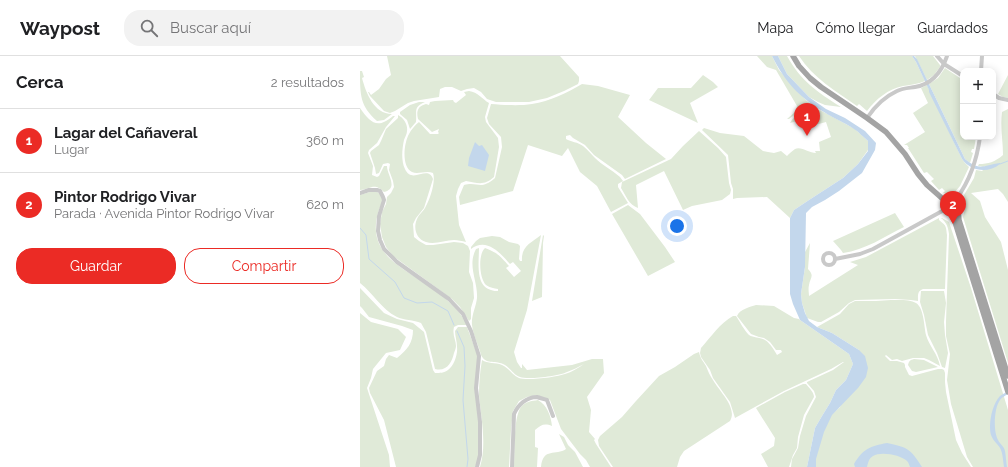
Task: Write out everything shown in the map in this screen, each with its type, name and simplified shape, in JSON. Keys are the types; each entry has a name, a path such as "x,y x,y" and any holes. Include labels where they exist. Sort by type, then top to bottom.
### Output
{"main road":[{"path":"793,56 799,66 821,87 886,132 905,154 927,185 944,200"},
{"path":"944,200 949,197 954,197 960,201 961,204 958,211 959,220 1008,376"},
{"path":"944,200 944,210 951,214 955,222 1008,392"},
{"path":"951,214 958,211"}],"street":[{"path":"937,56 944,64 960,74"},
{"path":"867,118 882,100 904,88 916,87 927,82 938,74 947,56"},
{"path":"981,68 982,56"},
{"path":"996,96 1008,100"},
{"path":"957,198 962,191 975,163 979,140"},
{"path":"360,192 377,190 380,191 384,197 379,216 378,231 384,249 397,262 449,299 462,314 471,330 479,356 476,388 480,422 480,455 477,467"},
{"path":"836,259 860,254 873,249 944,210"},
{"path":"512,467 514,414 517,407 526,400 538,397 547,400 553,416"}],"green space":[{"path":"387,56 560,56 579,77 579,81 578,84 564,91 547,98 529,102 496,102 487,99 481,92 474,88 461,91 452,87 445,87 440,89 439,97 414,101 390,113 384,111 368,92 371,95 379,89 391,75"},
{"path":"757,56 772,56 779,70 807,101 816,107 798,112 787,119 795,112 797,106 776,70 767,67"},
{"path":"778,56 787,56 792,65 810,85 841,107 825,105 809,97 787,74"},
{"path":"799,56 912,56 925,81 892,89 874,102 867,111 859,104 857,106 825,84 811,71"},
{"path":"915,56 933,56 940,67 934,75 927,80"},
{"path":"945,68 960,78 960,140 976,140 974,149 972,149 971,152 973,153 970,163 965,159 929,84 938,78"},
{"path":"360,71 362,71 364,77 362,78 372,102 380,110 392,114 384,120 377,121 371,116 364,105 360,87"},
{"path":"703,75 718,87 690,103 698,123 649,100 658,88 691,88"},
{"path":"1008,75 1008,98 998,94"},
{"path":"582,84 598,86 630,95 618,117 666,159 625,179 622,175 594,155 585,145 570,135 566,136 566,139 583,146 598,161 620,177 623,181 618,184 618,187 628,203 611,212 597,186 580,172 568,148 562,156 528,145 513,191 460,205 459,197 464,185 482,185 495,178 502,147 501,137 489,124 487,118 491,104 527,105 539,103 558,96"},
{"path":"927,85 962,159 969,167 960,186 954,193 943,193 945,191 942,188 939,190 931,181 934,179 927,172 924,173 907,145 904,145 925,132 913,113 928,103 921,88"},
{"path":"469,91 477,94 489,103 485,117 486,122 498,138 499,147 494,177 484,183 466,181 461,183 458,189 456,196 459,225 466,242 454,240 429,243 423,241 418,236 415,226 418,217 425,208 429,199 434,176 433,173 428,172 414,173 406,165 404,154 407,138 419,122 430,134 439,133 439,129 432,132 418,119 417,114 421,106 426,104 429,105 430,102 435,101 453,100 456,103 466,95 464,92"},
{"path":"425,102 417,108 416,122 410,129 407,120 400,114 400,112 410,105"},
{"path":"360,108 367,117 378,123 382,123 395,116 386,127 377,143 369,150 368,153 373,166 372,175 377,177 379,176 384,166 387,166 392,184 391,188 384,192 378,187 360,190"},
{"path":"1008,109 1008,202 998,189 971,193 980,201 985,217 1001,242 1008,270 1008,363 963,217 966,205 964,195 974,178 976,170 982,171 987,166 978,166 979,164 991,162 1003,155 1001,118 1002,112"},
{"path":"820,110 855,129 868,141 868,150 858,164 843,178 794,210 790,218 767,197 733,199 728,155 702,130 704,128 720,133 744,136 763,151 774,153 781,151 787,156 797,148 816,153 815,151 820,151 819,142 831,137 826,122 815,125 812,117 790,123 799,115"},
{"path":"398,115 404,120 407,126 402,151 402,159 405,169 412,175 428,173 433,179 424,208 413,224 414,237 426,245 454,242 463,243 468,246 470,251 469,272 473,283 474,298 471,308 471,319 469,321 460,307 452,299 393,256 386,247 382,237 380,224 382,212 386,204 387,197 394,187 389,170 390,164 383,164 379,173 376,174 370,153 379,145 386,129 398,118"},
{"path":"699,131 726,157 731,190 730,194 722,200 692,206 683,210 664,171 636,185 638,208 632,205 621,188 622,182 671,159"},
{"path":"373,191 380,194 382,198 378,211 376,234 379,244 387,256 440,294 456,308 467,325 458,325 454,327 453,332 456,348 452,360 446,368 439,370 435,369 426,332 421,323 399,318 391,314 360,283 360,195"},
{"path":"952,198 957,200 959,205 957,210 952,212 947,210 945,205 947,200"},
{"path":"628,205 640,214 675,262 648,276 612,214"},
{"path":"895,213 904,227 867,246 843,253 833,241"},
{"path":"939,218 945,226 947,235 945,289 923,289 919,292 918,301 895,299 855,300 839,312 821,322 807,318 802,303 801,294 805,267 805,252 810,243 808,269 812,275 809,286 809,296 858,265 850,262 866,257"},
{"path":"941,218 949,222 971,288 1008,410 1008,467 973,467 967,457 951,404 947,380 950,354 946,336 949,234 947,225"},
{"path":"541,235 527,310 514,352 517,362 521,368 522,364 527,370 572,365 592,359 603,359 604,373 587,397 591,410 589,432 595,439 596,444 611,467 590,467 561,429 550,400 536,395 519,401 513,411 509,467 480,467 483,450 479,395 482,360 502,365 517,377 523,379 561,375 573,371 584,364 557,375 524,378 515,375 503,364 485,360 481,355 475,337 472,322 477,292 472,261 476,249 479,248 480,278 482,284 486,288 493,291 498,291 498,289 486,285 482,277 480,260 485,248 501,257 509,266 506,268 514,277 521,271 513,262 510,264 493,248 483,245 471,249 471,247 480,238 492,236 500,237 520,246 519,259 522,261 525,248"},
{"path":"543,235 542,297 532,301"},
{"path":"360,288 384,313 397,319 413,323 424,332 435,373 445,372 452,366 457,353 455,331 458,327 467,327 478,360 475,388 479,426 479,448 478,460 475,467 396,467 384,420 370,393 369,388 377,371 384,366 389,355 397,358 404,352 411,342 413,330 369,317 360,306"},
{"path":"921,291 944,291 946,303 944,322 948,353 945,368 942,367 928,335 920,302"},
{"path":"855,301 910,301 919,305 927,339 940,366 924,358 913,358 902,361 897,359 892,360 886,355 885,356 890,361 904,363 909,375 912,376 938,369 944,370 946,392 956,440 971,467 810,467 820,425 840,407 859,350 832,333 817,327 840,314 849,304"},
{"path":"756,305 774,306 794,318 799,319 849,354 853,364 846,380 836,390 815,428 807,467 791,467 792,459 798,448 806,416 816,397 814,391 807,382 833,370 844,362 784,391 735,418 730,402 713,378 710,370 701,357 701,348 720,326 733,316 736,316 749,335 767,341 777,355 782,352 781,350 776,350 770,342 764,338 751,334 737,316 743,310"},
{"path":"360,313 371,322 398,329 406,337 400,350 386,353 373,369 367,388 389,455 390,467 360,467"},
{"path":"699,352 711,377 730,405 732,416 730,421 684,451 680,457 677,467 613,467 599,446 598,440 600,436 622,417 659,376"},
{"path":"914,359 924,360 938,367 916,372 912,371 908,365 910,361"},
{"path":"803,384 806,384 814,397 804,415 798,437 797,448 789,467 768,467 761,454 774,446 775,438 756,408"},
{"path":"538,400 548,411 552,426 543,425 535,430 535,447 538,448 537,467 514,467 515,436 518,412 524,404"},
{"path":"559,434 564,437 568,445 575,452 583,467 541,467 542,461 547,454 566,449"}],"water":[{"path":"772,56 778,56 787,74 809,97 826,109 845,118 865,131 876,143 875,150 862,173 839,191 812,207 806,213 805,267 801,294 805,313 809,321 817,327 832,333 859,350 865,356 868,368 866,377 858,388 832,415 824,432 816,459 816,467 807,467 815,428 836,390 846,380 853,364 849,354 800,320 793,304 790,294 790,218 794,210 843,178 858,164 868,151 868,141 856,130 827,114 800,95 782,74"},
{"path":"912,56 917,59 965,159 979,167 1000,164 990,169 980,170 965,163"},
{"path":"475,142 479,146 482,145 489,155 485,171 468,166 469,158"},
{"path":"1008,391 1008,394 1000,400 996,408 995,420 996,436 1005,451 1007,467 1004,467 1002,452 991,435 990,426 991,415 997,400"},
{"path":"887,443 908,450 915,456 922,467 910,467 908,462 896,455 881,454 872,457 867,467 855,467 854,464 868,449 876,445"}],"waterway":[{"path":"1000,164 1008,161"},
{"path":"360,228 366,235 369,259 395,282 404,298 417,303 432,302 448,311 454,325"},
{"path":"457,331 464,347 465,366 463,400 468,459 467,467"}],"place":[{"name":"Lagar del Cañaveral","path":"807,136"},
{"name":"Pintor Rodrigo Vivar","path":"953,224"}]}
